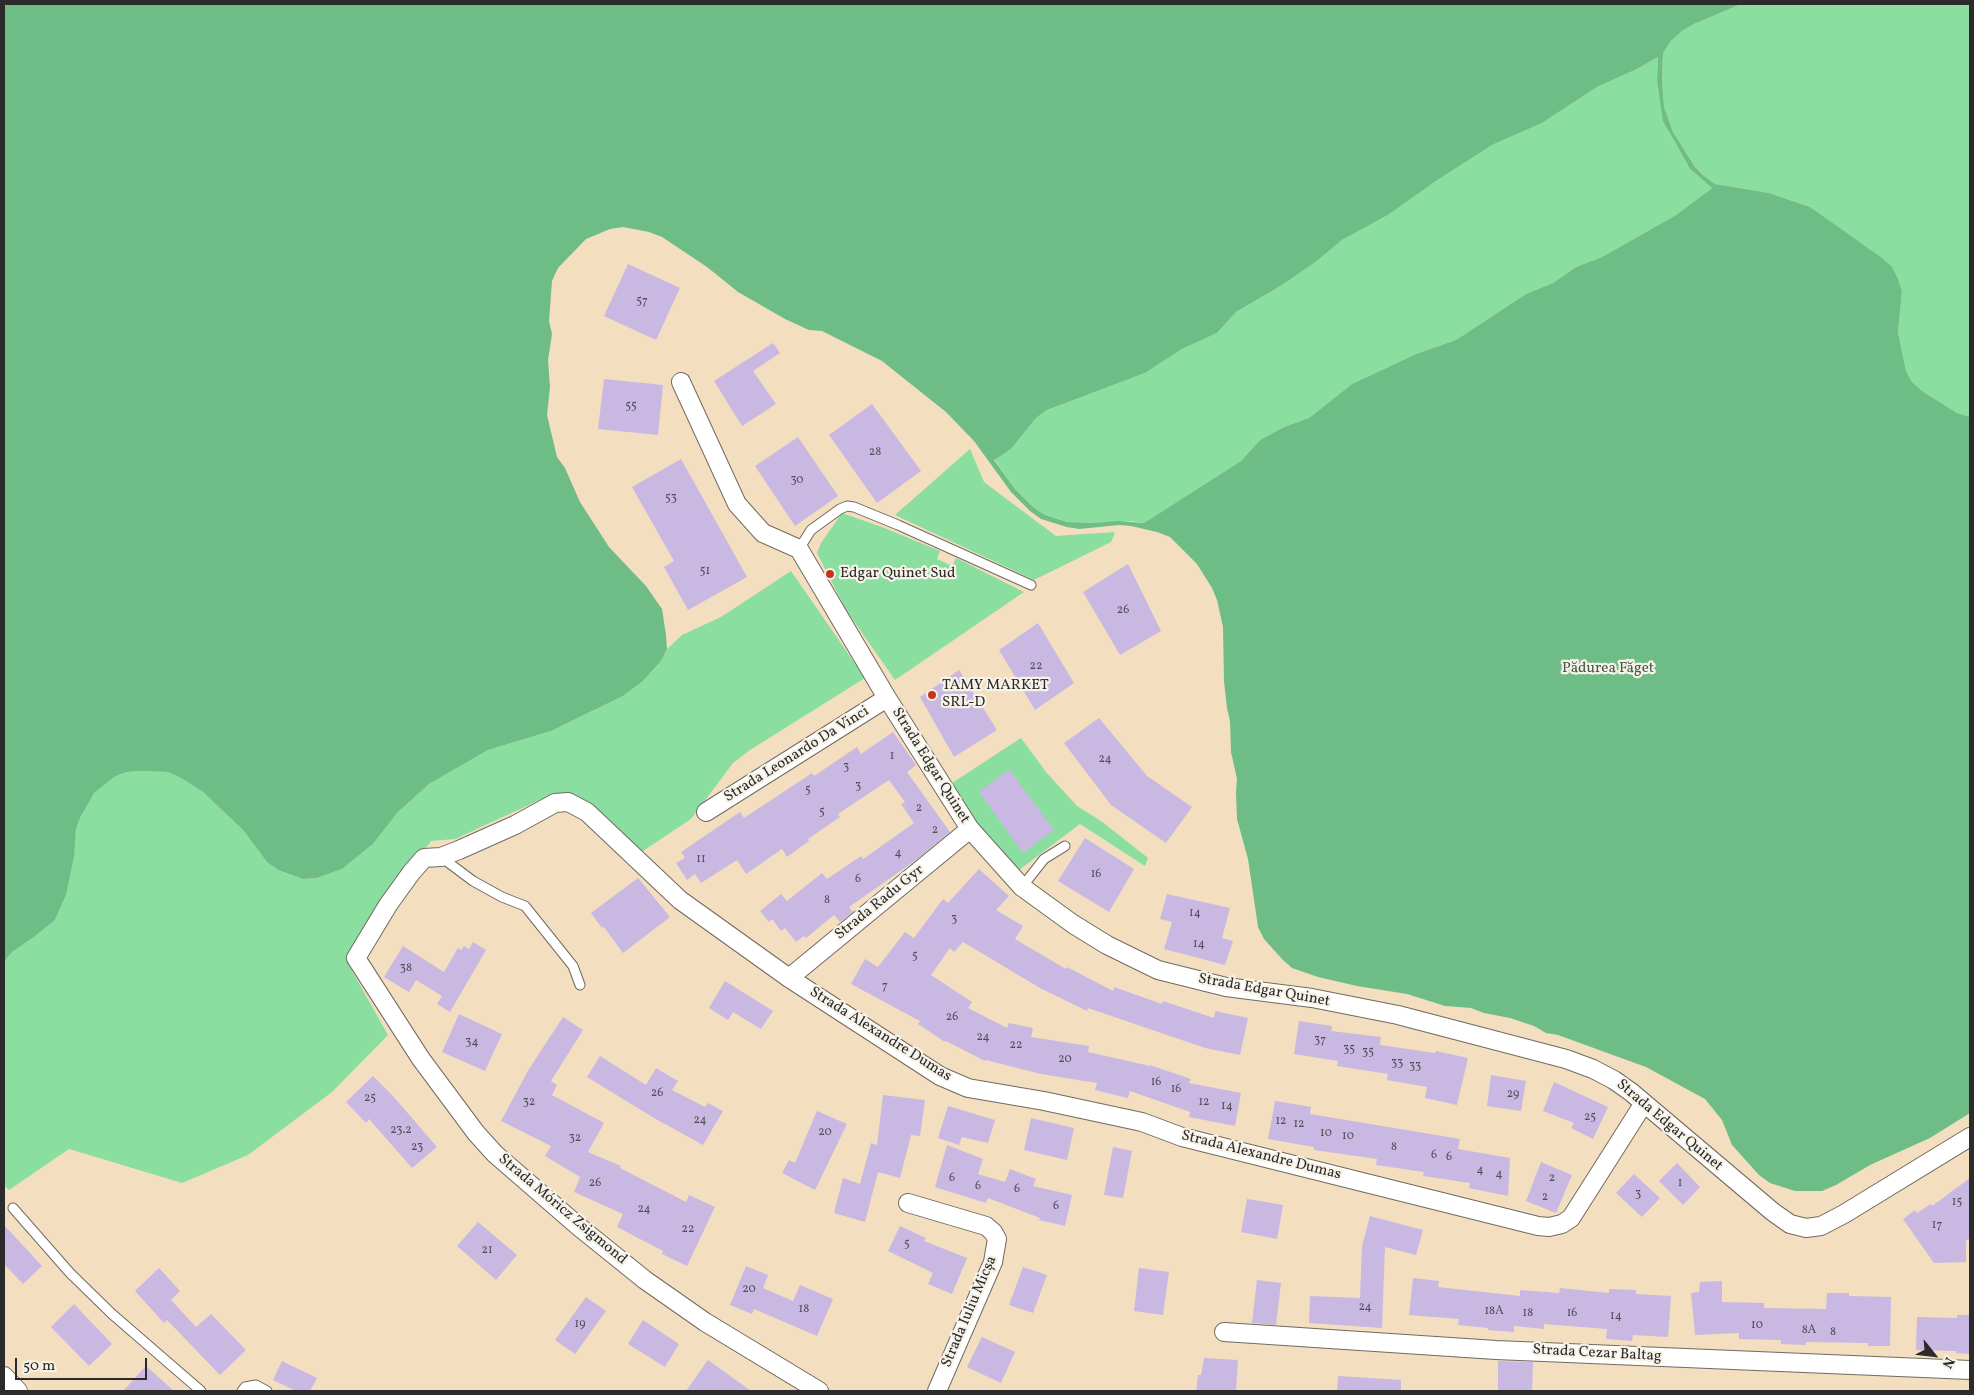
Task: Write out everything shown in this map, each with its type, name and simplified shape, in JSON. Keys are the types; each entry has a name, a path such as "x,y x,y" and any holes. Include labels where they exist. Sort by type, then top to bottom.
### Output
{"street":[{"path":"681,382 741,509 763,533 799,549"},
{"name":"Strada Edgar Quinet","path":"799,549 887,698 970,829 1022,888 1107,945 1158,970 1226,987 1312,998 1398,1016 1566,1059 1593,1069 1614,1080 1644,1103 1773,1212 1790,1224 1806,1228 1822,1226 1844,1214 1970,1137"},
{"name":"Strada Leonardo Da Vinci","path":"706,812 887,698"},
{"name":"Strada Alexandre Dumas","path":"363,969 356,958 359,950 411,872 424,858 441,857 482,841 555,803 568,802 587,812 680,900 789,978 940,1076 968,1088 1044,1101 1142,1122 1182,1137 1549,1227 1562,1224 1571,1218 1644,1103"},
{"name":"Strada Radu Gyr","path":"789,978 970,829"},
{"name":"Strada Móricz Zsigmond","path":"363,969 421,1059 495,1154 578,1226 645,1280 705,1322 819,1391"},
{"name":"Strada Iuliu Micșa","path":"908,1203 986,1226 998,1239 993,1262 936,1391"},
{"name":"Strada Cezar Baltag","path":"1224,1332 1496,1350 1970,1370"},
{"path":"4,1376 18,1391"}],"lane":[{"path":"799,549 811,530 840,508 854,507 1031,585"},
{"path":"1022,888 1044,859 1065,846"},
{"path":"441,857 473,881 502,897 525,906 573,966 580,985"},
{"path":"13,1208 48,1249 112,1314 201,1391"},
{"path":"242,1391 245,1387 256,1385 267,1391"}],"green space":[{"name":"Pădurea Făget","path":"4,4 1741,4 1682,31 1671,41 1663,53 1664,107 1673,132 1695,167 1715,184 1769,193 1810,207 1892,267 1902,292 1898,332 1906,371 1912,382 1922,391 1957,413 1970,417 1970,1113 1930,1138 1870,1165 1822,1191 1795,1191 1770,1183 1759,1175 1732,1145 1722,1120 1705,1099 1646,1067 1558,1035 1546,1033 1534,1026 1510,1018 1484,1013 1471,1008 1445,1006 1407,994 1357,986 1318,977 1292,968 1264,939 1258,927 1248,859 1237,819 1237,779 1231,752 1230,721 1224,681 1223,627 1217,600 1197,564 1170,537 1157,532 1119,525 1079,529 1041,519 1011,492 974,441 946,412 882,361 822,331 809,330 785,319 738,292 707,267 662,237 649,232 623,227 610,229 586,239 558,268 552,281 549,321 552,334 548,360 550,387 547,415 557,457 565,468 580,502 609,547 646,586 662,609 667,649 661,661 643,681 623,696 551,731 488,750 429,784 398,812 373,844 342,869 317,878 303,879 278,870 267,862 243,830 203,792 181,778 168,772 142,771 126,772 114,777 94,793 81,816 76,829 74,856 66,895 55,920 12,952 4,962","holes":["1658,57 1657,81 1663,121 1690,169 1712,188 1676,215 1602,257 1576,267 1553,283 1526,294 1456,340 1416,354 1352,384 1309,418 1284,427 1260,440 1241,461 1144,523 1119,521 1067,522 1045,515 1033,507 1015,489 994,460 1011,449 1036,418 1047,410 1145,373 1182,349 1217,333 1236,312 1282,285 1317,261 1342,240 1388,215 1492,145 1542,123 1597,87 1637,69"]},
{"path":"1741,4 1970,4 1970,417 1957,413 1922,391 1912,382 1906,371 1898,332 1902,292 1871,250 1810,207 1769,193 1715,184 1695,167 1673,132 1664,107 1663,53 1671,41 1682,31"},
{"path":"1658,57 1657,81 1670,134 1690,169 1712,188 1676,215 1602,257 1576,267 1553,283 1526,294 1456,340 1416,354 1352,384 1309,418 1284,427 1260,440 1241,461 1144,523 1132,521 1067,522 1045,515 1033,507 1015,489 994,459 1011,449 1036,418 1047,410 1145,373 1182,349 1217,333 1236,312 1282,285 1317,261 1342,240 1388,215 1492,145 1542,123 1597,87 1637,69"},
{"path":"970,449 984,482 1056,536 1115,532 1111,542 1034,580 895,515"},
{"path":"842,513 940,551 937,559 952,566 956,558 1024,592 895,680 846,610 817,553 821,543"},
{"path":"791,571 865,678 750,750 733,763 691,819 637,855 572,798 544,798 455,839 431,841 352,949 346,960 388,1035 332,1092 248,1155 182,1183 69,1149 9,1190 4,1185 4,962 12,952 55,920 66,895 76,829 86,804 103,784 126,772 168,772 203,792 243,830 267,862 278,870 303,879 317,878 342,869 373,844 398,812 429,784 488,750 551,731 623,696 643,681 661,661 667,649 682,635 721,617"},
{"path":"1021,738 1046,772 1077,806 1101,821 1148,858 1145,866 1080,824 1015,873 980,830 949,785"}],"building":[{"path":"628,264 680,288 656,340 604,316"},
{"path":"773,343 780,353 753,371 776,404 742,426 714,381"},
{"path":"604,379 663,385 658,435 598,429"},
{"path":"872,404 921,471 877,503 829,435"},
{"path":"798,437 838,496 795,526 755,466"},
{"path":"681,459 747,577 688,610 664,567 674,561 632,487"},
{"path":"1128,564 1161,631 1120,655 1083,592"},
{"path":"1038,623 1074,683 1035,710 999,650"},
{"path":"959,670 997,730 954,757 920,697"},
{"path":"1099,718 1147,776 1192,807 1166,843 1111,805 1064,743"},
{"path":"893,732 916,765 907,772 950,832 916,860 849,907 853,912 840,922 834,915 806,938 804,936 796,942 785,928 781,931 772,919 769,922 760,911 781,894 787,901 822,873 827,879 861,856 863,859 914,823 901,804 905,802 889,780 838,814 840,817 808,839 809,841 787,857 782,849 746,874 737,860 701,883 695,874 687,880 676,863 685,858 681,852 740,812 744,818 812,773 814,776 857,747 861,754"},
{"path":"1009,769 1054,830 1023,853 979,792"},
{"path":"1085,838 1134,869 1109,912 1058,881"},
{"path":"979,869 1009,896 996,910 1023,926 1015,939 1066,969 1067,967 1113,991 1114,987 1162,1004 1163,1001 1214,1018 1215,1011 1248,1018 1240,1055 1205,1048 1088,1008 1087,1011 1040,988 963,942 954,952 950,948 931,975 972,1002 968,1008 1007,1028 1009,1023 1033,1028 1031,1037 1089,1046 1088,1052 1150,1065 1191,1079 1189,1083 1241,1093 1235,1126 1189,1117 1190,1112 1130,1091 1128,1098 1095,1090 1097,1083 1041,1074 985,1061 945,1042 918,1024 920,1021 851,984 865,959 878,967 905,932 914,938 943,899 948,903"},
{"path":"638,878 670,917 623,953 591,913"},
{"path":"1167,894 1230,908 1222,938 1233,941 1225,965 1164,949 1172,922 1160,919"},
{"path":"473,942 486,950 450,1012 437,1004 442,996 416,980 409,992 384,977 403,946 444,972 458,948 461,950 464,946 469,949"},
{"path":"725,981 773,1011 761,1029 733,1012 728,1020 709,1008"},
{"path":"459,1014 502,1034 485,1071 442,1052"},
{"path":"563,1017 583,1030 551,1081 557,1085 552,1095 604,1123 588,1152 621,1166 620,1168 686,1202 689,1195 715,1207 687,1266 662,1254 663,1251 617,1227 623,1214 574,1192 580,1177 545,1156 551,1146 501,1121 529,1069"},
{"path":"1299,1021 1332,1026 1331,1031 1381,1037 1380,1045 1435,1053 1436,1051 1468,1058 1457,1105 1425,1098 1427,1087 1387,1080 1388,1074 1337,1066 1338,1061 1294,1054"},
{"path":"600,1056 646,1085 656,1068 678,1081 672,1090 705,1107 708,1103 723,1111 703,1145 587,1077"},
{"path":"1491,1075 1526,1081 1521,1111 1487,1106"},
{"path":"373,1076 437,1147 412,1168 369,1119 366,1123 346,1102"},
{"path":"1554,1082 1608,1107 1593,1139 1571,1128 1574,1123 1543,1111"},
{"path":"883,1095 925,1100 920,1136 911,1135 900,1178 878,1172 865,1222 834,1213 843,1178 860,1184 871,1143 877,1145"},
{"path":"1275,1101 1311,1107 1310,1114 1460,1139 1458,1149 1510,1158 1508,1196 1469,1188 1470,1183 1423,1176 1424,1172 1376,1165 1377,1159 1314,1150 1314,1147 1268,1139"},
{"path":"948,1106 995,1120 988,1143 962,1137 959,1145 938,1138"},
{"path":"817,1111 847,1124 815,1190 782,1173 789,1160 795,1163"},
{"path":"1031,1118 1074,1128 1067,1160 1024,1150"},
{"path":"947,1145 983,1159 978,1174 1005,1182 1010,1169 1036,1179 1033,1186 1072,1195 1065,1226 1039,1220 1040,1218 988,1198 986,1203 935,1187"},
{"path":"1113,1147 1132,1151 1123,1198 1104,1195"},
{"path":"1541,1162 1572,1175 1556,1213 1526,1201"},
{"path":"1677,1163 1700,1187 1683,1205 1659,1181"},
{"path":"1634,1174 1660,1198 1642,1217 1616,1193"},
{"path":"1970,1178 1970,1238 1966,1241 1966,1262 1934,1263 1903,1219 1915,1210 1917,1213 1931,1204 1932,1206"},
{"path":"1247,1199 1283,1205 1277,1239 1241,1232"},
{"path":"1370,1216 1423,1230 1416,1255 1385,1247 1382,1328 1309,1323 1310,1296 1360,1298 1362,1246"},
{"path":"478,1222 517,1255 496,1280 457,1246"},
{"path":"4,1225 42,1266 23,1284 4,1264"},
{"path":"900,1226 926,1238 924,1241 967,1258 952,1294 928,1284 933,1273 888,1251"},
{"path":"746,1266 768,1275 763,1288 793,1301 800,1285 833,1299 817,1336 754,1309 752,1314 730,1305"},
{"path":"1023,1267 1047,1275 1033,1313 1009,1305"},
{"path":"159,1268 180,1291 171,1300 196,1327 211,1314 246,1350 220,1375 167,1320 164,1323 135,1291"},
{"path":"1139,1268 1169,1272 1163,1315 1134,1311"},
{"path":"1413,1278 1439,1281 1438,1287 1520,1296 1520,1290 1559,1293 1560,1288 1609,1293 1609,1289 1636,1290 1636,1294 1671,1296 1668,1337 1633,1335 1632,1341 1606,1339 1607,1329 1544,1324 1544,1329 1514,1326 1514,1332 1488,1330 1488,1328 1458,1325 1459,1319 1409,1315"},
{"path":"1257,1280 1281,1283 1276,1325 1252,1323"},
{"path":"1722,1281 1722,1302 1764,1303 1764,1308 1826,1309 1827,1293 1849,1293 1849,1296 1891,1297 1890,1346 1868,1346 1868,1343 1806,1342 1806,1345 1781,1344 1781,1340 1739,1339 1739,1333 1695,1335 1691,1293 1699,1292 1700,1282"},
{"path":"586,1297 606,1311 575,1354 555,1340"},
{"path":"74,1304 112,1344 89,1366 51,1327"},
{"path":"1957,1315 1970,1315 1970,1354 1956,1353 1956,1351 1916,1350 1917,1317 1957,1318"},
{"path":"643,1320 679,1344 665,1367 628,1344"},
{"path":"982,1337 1015,1352 1001,1383 967,1367"},
{"path":"1204,1358 1238,1360 1236,1391 1196,1391 1198,1375 1201,1375"},
{"path":"708,1360 751,1391 686,1391"},
{"path":"282,1361 317,1378 310,1391 296,1391 273,1380"},
{"path":"1498,1361 1533,1362 1532,1391 1498,1391"},
{"path":"146,1366 174,1391 123,1391"},
{"path":"1338,1376 1401,1380 1401,1391 1337,1391"}],"place":[{"name":"Edgar Quinet Sud","path":"830,574"},
{"name":"TAMY MARKET SRL-D","path":"932,695"}]}
